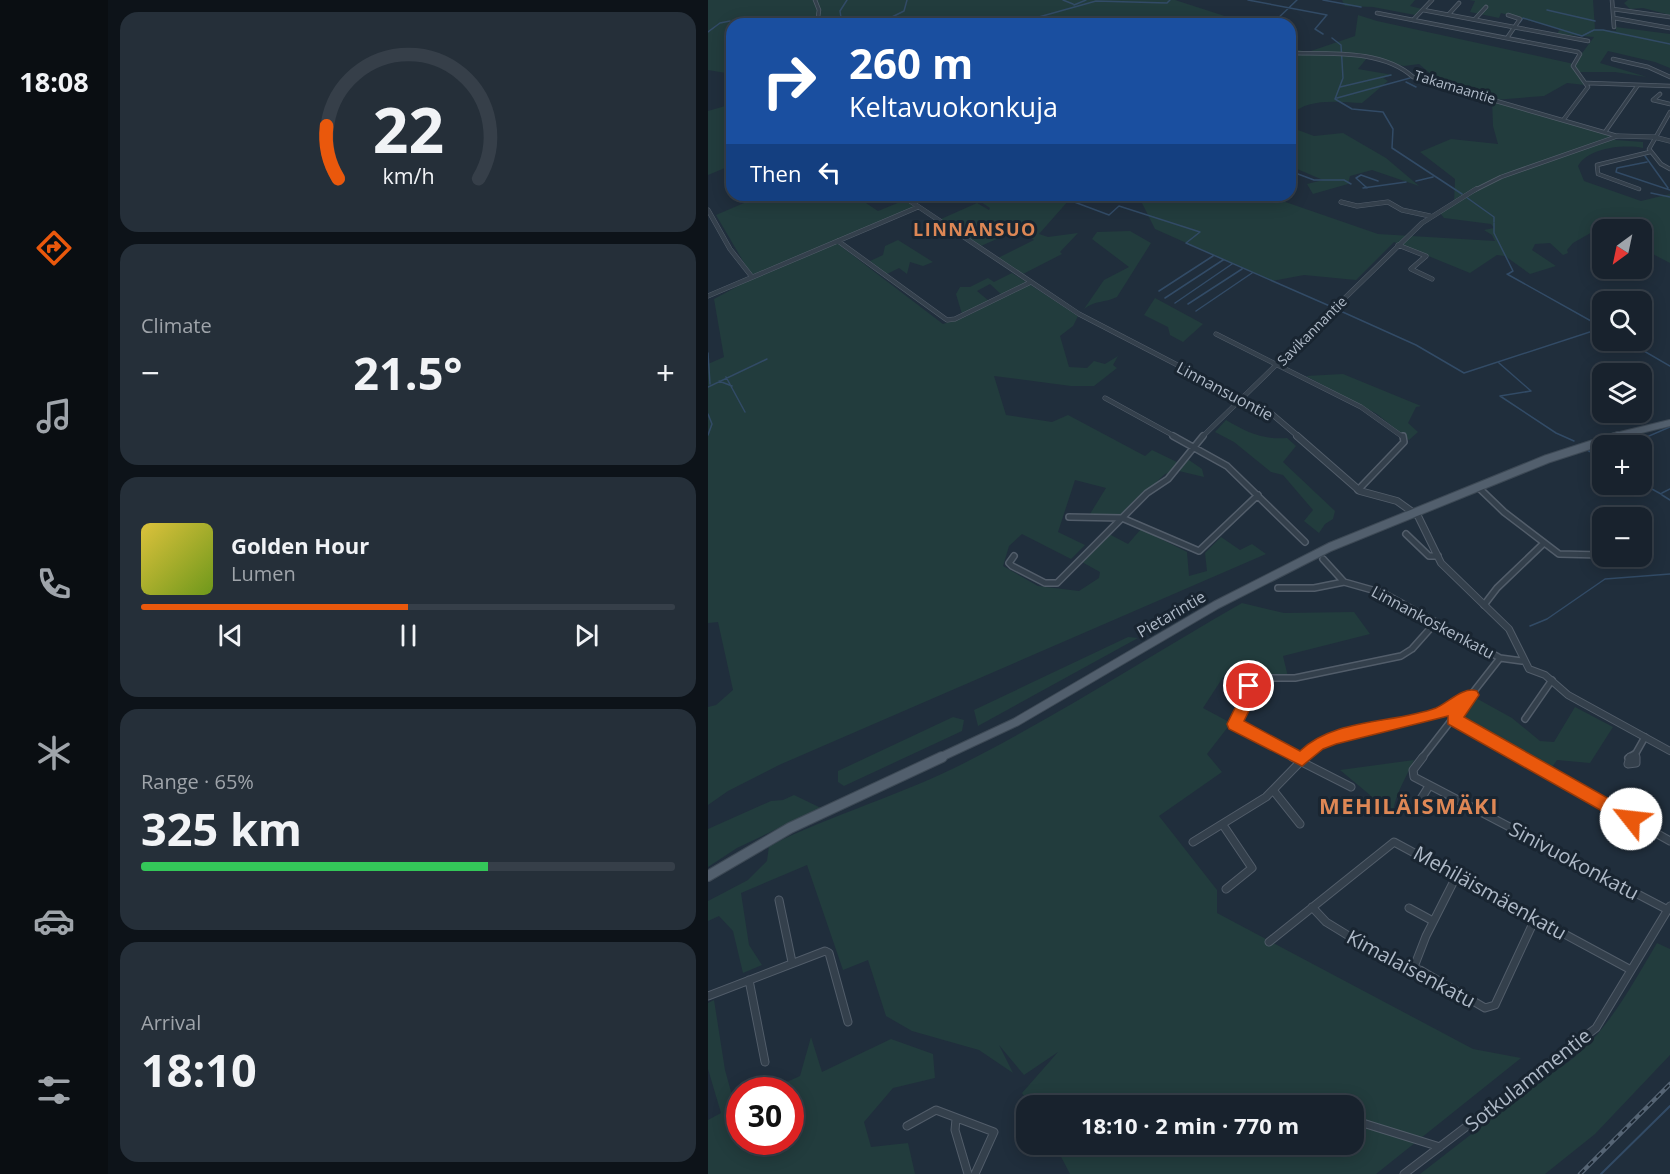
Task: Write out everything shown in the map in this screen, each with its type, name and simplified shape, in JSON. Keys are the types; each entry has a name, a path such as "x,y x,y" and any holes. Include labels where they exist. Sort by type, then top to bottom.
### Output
{"main road":[{"name":"Pietarintie","path":"708,876 790,828 1016,722 1268,577 1345,540 1577,448 1670,423"}],"street":[{"path":"815,0 819,10 818,18"},
{"path":"1413,20 1432,0"},
{"path":"1612,0 1614,27"},
{"path":"1449,14 1459,3"},
{"path":"1475,19 1486,7"},
{"path":"1423,9 1588,41"},
{"path":"1613,9 1670,17"},
{"path":"1377,13 1580,53 1573,66 1587,83 1670,86"},
{"path":"1507,38 1520,18 1508,15"},
{"path":"1614,18 1670,28"},
{"name":"Takamaantie","path":"1296,53 1355,55 1401,66 1413,77 1618,136"},
{"path":"1613,59 1648,67 1670,77"},
{"path":"1564,119 1584,94 1587,83"},
{"path":"1605,132 1638,85"},
{"path":"1660,94 1653,100 1670,104"},
{"path":"1670,112 1649,145 1650,152 1661,164 1670,169"},
{"name":"Savikannantie","path":"1014,556 1009,563 1012,566 1046,583 1057,583 1122,518 1153,489 1168,479 1193,446 1398,245 1430,216 1460,197 1500,177 1618,136 1654,137 1670,141"},
{"path":"1639,189 1598,174 1597,165 1650,152"},
{"name":"Linnansuontie","path":"910,201 1102,327 1272,414 1358,489 1397,501 1414,512 1427,530 1438,556 1451,575 1509,629 1522,661"},
{"path":"1341,202 1357,206 1388,202 1406,211 1430,216"},
{"path":"708,296 918,207"},
{"path":"708,210 730,249 752,277"},
{"path":"838,241 949,321 1031,282"},
{"path":"1398,245 1426,256 1411,270 1432,279"},
{"path":"1216,334 1375,414 1405,438 1358,489"},
{"path":"1105,398 1227,466 1305,542"},
{"path":"1478,487 1544,543 1563,556 1592,555"},
{"path":"1069,517 1122,518 1199,551 1258,495"},
{"path":"1406,534 1429,556 1438,556"},
{"path":"1484,605 1497,588 1544,543"},
{"path":"1323,559 1344,582"},
{"path":"1278,588 1314,588 1344,582"},
{"name":"Linnankoskenkatu","path":"1344,582 1375,590 1500,658 1522,661 1529,669 1552,680 1568,695 1670,751"},
{"path":"1351,787 1235,724 1247,698 1252,680 1295,678 1401,656 1412,649 1436,622"},
{"path":"1500,658 1454,719 1670,841"},
{"path":"1525,719 1552,680"},
{"path":"1192,842 1222,825 1273,790 1311,749 1326,741 1439,713 1472,695"},
{"name":"Sinivuokonkatu","path":"1454,719 1413,770 1416,779 1669,908"},
{"path":"1636,753 1645,737"},
{"path":"1419,802 1429,786"},
{"path":"1273,790 1300,824"},
{"path":"1222,825 1252,868 1226,889"},
{"name":"Mehiläismäenkatu","path":"1269,942 1394,842 1631,970"},
{"path":"1414,967 1433,921 1457,875"},
{"path":"779,900 792,962"},
{"name":"Kimalaisenkatu","path":"1312,907 1326,922 1393,963 1414,967 1479,1005 1490,1007 1495,1005 1535,919"},
{"path":"1409,908 1433,921"},
{"name":"Sotkulammentie","path":"1404,1174 1590,1033 1602,1020 1669,908"},
{"path":"708,996 820,950 829,953 848,1022"},
{"path":"749,980 765,1062"},
{"path":"907,1125 936,1110 994,1132 975,1174"},
{"path":"956,1119 954,1130 968,1174"},
{"path":"1364,1123 1440,1147"}],"green space":[{"path":"708,0 1175,0 1231,18 726,18 726,73 708,70"},
{"path":"1342,0 1415,0 1410,6 1422,9 1415,15 1373,7 1345,6"},
{"path":"1469,0 1593,0 1595,29 1616,31 1616,27 1670,34 1670,68 1655,62 1608,51 1600,63 1647,77 1615,72 1577,72 1585,85 1567,83 1544,96 1494,100 1603,133 1616,140 1643,142 1643,148 1616,147 1598,151 1578,166 1584,181 1641,201 1670,194 1670,263 1652,254 1652,219 1592,219 1592,232 1573,243 1567,250 1568,253 1563,255 1550,243 1535,244 1532,250 1556,266 1530,274 1505,256 1497,255 1470,273 1394,242 1356,280 1304,275 1272,281 1155,229 1141,201 1283,201 1378,234 1495,241 1492,235 1484,230 1494,228 1491,224 1444,218 1440,213 1454,203 1455,179 1420,152 1451,139 1498,144 1493,126 1492,100 1424,79 1432,75 1419,64 1404,66 1367,58 1358,69 1393,75 1383,78 1388,81 1362,103 1314,103 1296,111 1296,49 1308,52 1355,36 1358,15 1574,64 1594,37 1557,34 1560,29 1501,13 1499,18 1470,12 1475,1"},
{"path":"1628,0 1670,0 1670,15 1643,8 1630,9 1624,3"},
{"path":"726,106 725,168 708,175 708,111"},
{"path":"1296,129 1314,136 1343,133 1386,158 1419,186 1372,170 1350,176 1348,184 1313,194 1307,184 1323,180 1296,169"},
{"path":"744,201 863,201 878,211 906,201 914,207 834,241 943,324 963,318 1004,297 990,284 977,291 989,301 962,314 956,294 960,287 970,287 988,278 994,282 1012,273 1078,316 1073,326 1060,336 1069,367 1087,368 1094,361 1105,364 1118,356 1113,365 1117,368 1094,386 1071,386 994,376 1006,415 1052,422 1068,415 1145,456 1152,450 1181,464 1186,458 1202,469 1204,477 1179,471 1165,474 1121,516 1090,514 1106,488 1075,480 1058,532 1085,545 1071,559 1022,534 1009,546 1003,566 1038,586 1079,591 1099,578 1100,572 1082,562 1109,534 1128,544 1141,529 1187,552 1189,576 1207,571 1205,553 1221,537 1240,550 1252,544 1266,554 779,765 728,791 708,805 708,707 716,705 733,690 718,622 708,623 708,364 724,357 714,299 753,278 716,215"},
{"path":"1068,201 1039,234 1048,237 1078,233 1060,252 1062,254 1023,274 998,258 1034,240 1019,229 981,246 941,219 977,203 989,210 990,208 981,202"},
{"path":"1130,231 1151,243 1117,297 1092,304 1084,309 1104,280 1129,267 1092,239 1097,232"},
{"path":"898,240 933,262 923,266 910,262 907,274 899,268 887,274 870,261 883,255 885,246"},
{"path":"1155,298 1203,324 1183,342 1170,335 1168,327 1144,315"},
{"path":"1343,374 1421,406 1416,407 1408,423 1418,432 1409,440 1377,414 1306,376"},
{"path":"1226,420 1255,434 1270,438 1287,438 1296,446 1283,462 1335,511 1333,519 1325,524 1319,533 1304,521 1313,510 1283,475 1271,472 1234,442 1215,432"},
{"path":"1242,603 1284,613 1354,612 1370,634 1283,656 1288,677 1248,678 1229,668 1203,708 1231,723 1207,754 1222,772 1159,816 1217,890 1217,913 1473,1049 1521,1058 1376,1174 1070,1174 1060,1155 1364,1155 1364,1095 1023,1095 1022,1093 1058,1052 1024,1075 999,1045 1013,1073 979,1050 912,1031 886,1016 868,960 843,970 807,865 741,893 749,945 762,965 743,973 733,931 719,916 708,921 708,901 748,880 767,861 769,846 924,782 1008,740"},
{"path":"1128,637 1138,638 978,726 974,710"},
{"path":"1474,697 1512,718 1540,741 1554,742 1575,707 1613,727 1590,763 1557,760 1550,770 1458,719"},
{"path":"953,717 964,720 962,731 844,786 838,782 838,771"},
{"path":"1414,760 1399,792 1393,812 1379,811 1370,795 1340,770"},
{"path":"794,795 821,808 737,848 708,867 708,829 771,801 783,800"},
{"path":"1657,943 1670,949 1670,1055 1595,1134 1545,1174 1420,1174 1581,1051 1623,1000"},
{"path":"714,1000 727,1077 726,1155 804,1155 804,1077 798,1077 811,1037 822,1072 891,1039 933,1054 935,1078 893,1088 864,1122 871,1147 908,1143 915,1174 708,1174 708,1120 721,1113 708,1069 708,1003"}],"waterway":[{"path":"841,18 840,11 847,0"},
{"path":"890,18 904,11 907,0"},
{"path":"1063,0 1073,4"},
{"path":"1074,5 1086,0"},
{"path":"1035,18 1096,1 1167,3 1170,0"},
{"path":"1248,0 1289,8"},
{"path":"1289,8 1297,0"},
{"path":"1323,0 1361,7"},
{"path":"1278,18 1289,8"},
{"path":"1289,8 1327,15"},
{"path":"1547,10 1595,21"},
{"path":"1323,34 1315,29 1326,16"},
{"path":"1520,22 1523,18 1582,36 1594,30 1603,30 1670,44"},
{"path":"708,32 720,23 726,22"},
{"path":"1332,38 1341,45 1343,78 1335,99 1352,109 1383,112 1393,129 1392,148 1462,194"},
{"path":"1340,87 1391,75"},
{"path":"1337,98 1410,78"},
{"path":"1406,82 1416,87"},
{"path":"1645,156 1668,188"},
{"path":"1647,162 1617,168 1616,172 1670,190"},
{"path":"1296,173 1314,180 1344,180 1351,184"},
{"path":"1366,188 1356,178 1361,175 1378,181"},
{"path":"1416,181 1433,177"},
{"path":"1366,188 1406,182"},
{"path":"1651,193 1670,197"},
{"path":"1466,197 1494,217 1494,222"},
{"path":"1072,201 1109,215 1119,206 1200,232 1186,243 1332,307"},
{"path":"1494,223 1494,233 1513,271 1508,274"},
{"path":"1159,291 1213,256"},
{"path":"1165,298 1223,260"},
{"path":"1175,303 1232,264"},
{"path":"1188,304 1242,269"},
{"path":"1196,311 1252,273"},
{"path":"1507,274 1592,322"},
{"path":"1336,309 1416,345 1464,373 1592,331"},
{"path":"1644,351 1670,366"},
{"path":"708,353 710,384"},
{"path":"727,378 767,359"},
{"path":"1499,363 1531,391 1500,396 1556,433 1574,441"},
{"path":"720,381 727,378"},
{"path":"727,378 731,385"},
{"path":"708,387 720,381"},
{"path":"720,381 731,385"},
{"path":"731,385 745,412"},
{"path":"708,414 712,424 708,435"},
{"path":"1651,435 1670,427"},
{"path":"1587,450 1592,453"},
{"path":"1652,489 1661,494"},
{"path":"1662,493 1670,489"},
{"path":"1662,495 1670,500"},
{"path":"1530,626 1547,619 1605,579 1670,574"},
{"path":"1601,1174 1670,1106"}],"railway":[{"path":"1580,1174 1670,1084"}],"district":[{"name":"LINNANSUO","path":"975,230"},
{"name":"MEHILÄISMÄKI","path":"1409,806"}],"route":[{"path":"1249,686 1247,698 1234,720 1237,728 1302,759 1317,744 1439,713 1472,695 1454,719 1631,819"}]}
